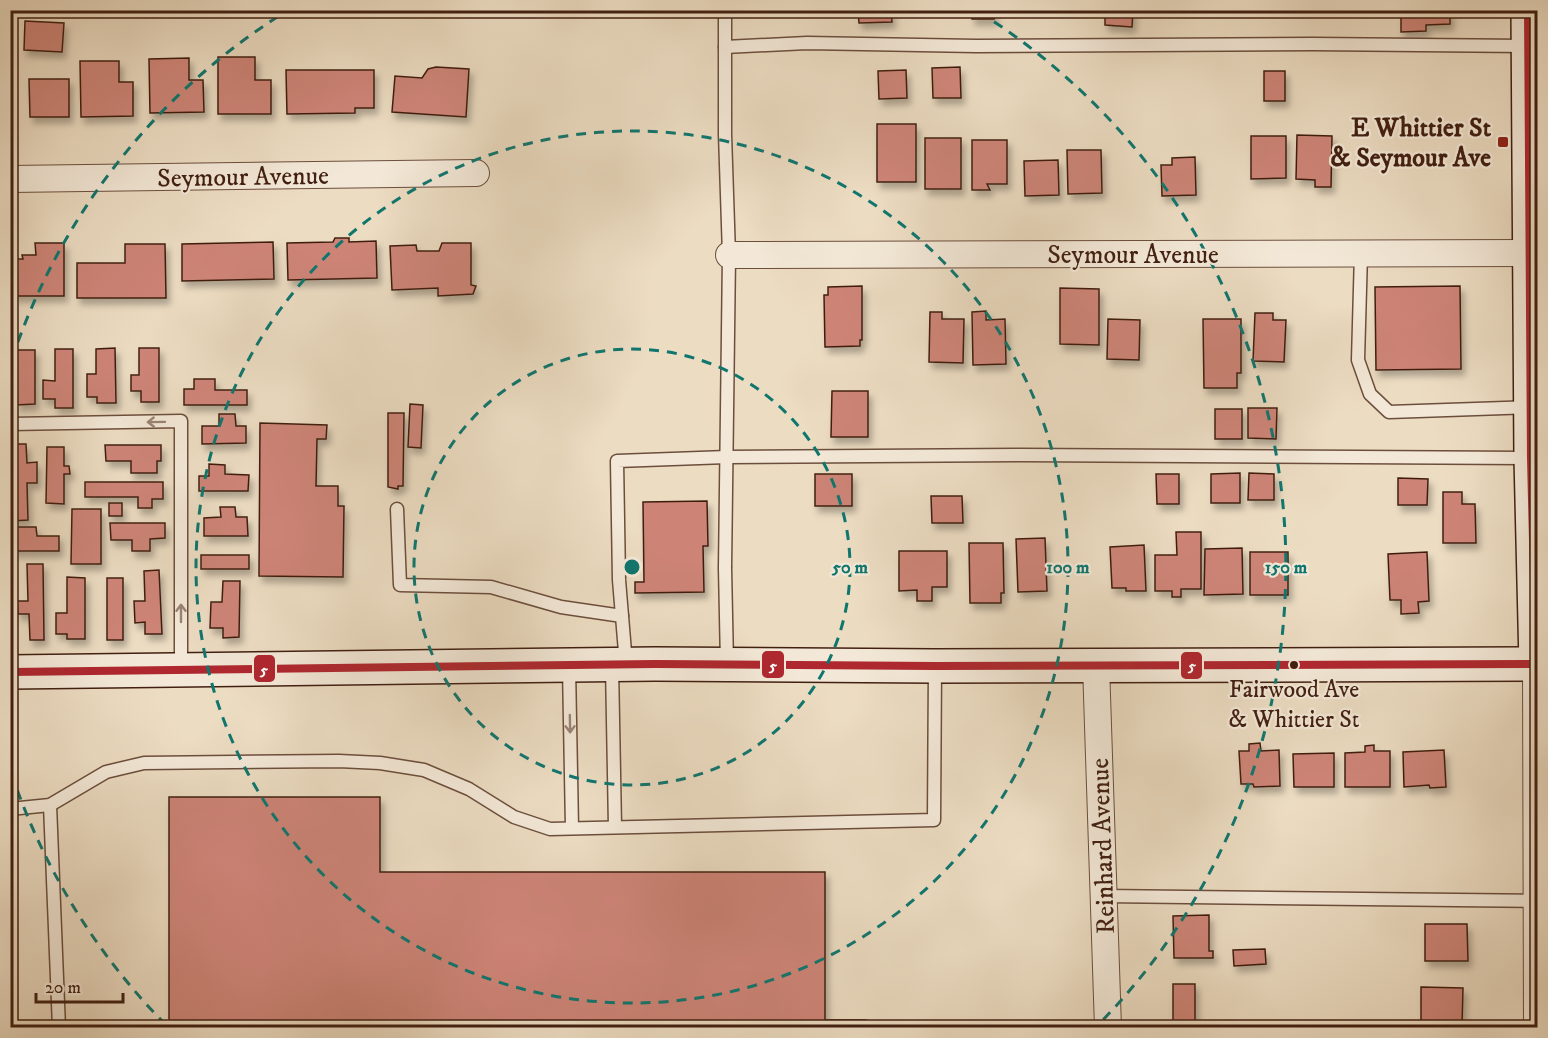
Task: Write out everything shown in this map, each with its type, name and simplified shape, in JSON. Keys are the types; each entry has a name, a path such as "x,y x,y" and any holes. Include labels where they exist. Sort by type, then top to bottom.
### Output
{"street":[{"path":"1528,10 1533,46 1535,255 1531,407 1536,457 1537,1028"},
{"name":"Seymour Avenue","path":"10,179 476,173"},
{"name":"Seymour Avenue","path":"729,255 1361,253 1535,255"},
{"path":"10,672 619,665 1537,664"},
{"name":"Reinhard Avenue","path":"1096,665 1108,1028"}],"lane":[{"path":"725,10 725,134 729,255 727,665"},
{"path":"725,47 807,43 976,46 1301,44 1533,46"},
{"path":"1361,253 1358,360 1370,394 1389,412 1531,407"},
{"path":"10,424 181,422 181,671"},
{"path":"615,827 622,616 619,580 617,461 727,457 1032,455 1536,457"},
{"path":"397,509 400,585 491,587 561,607 622,616"},
{"path":"569,666 572,828"},
{"path":"10,809 50,805 106,772 144,763 349,762 380,763 424,770 469,789 514,817 550,829 934,820 935,666"},
{"path":"50,805 59,1028"},
{"path":"1103,896 1537,901"}],"building":[{"path":"858,10 891,10 892,22 859,23"},
{"path":"972,10 994,10 994,19 972,19"},
{"path":"1105,10 1133,10 1132,27 1105,25"},
{"path":"1401,10 1450,10 1450,24 1426,25 1426,31 1401,32"},
{"path":"25,21 64,23 62,52 24,50"},
{"path":"218,57 255,57 255,80 271,80 271,114 218,114"},
{"path":"189,58 189,80 203,80 204,112 150,113 149,59"},
{"path":"80,61 119,61 119,82 133,82 133,116 81,117"},
{"path":"436,67 469,69 466,117 392,112 395,76 422,78 428,69"},
{"path":"960,67 961,98 933,98 932,68"},
{"path":"286,70 374,70 374,108 355,108 355,113 287,114"},
{"path":"906,70 907,98 879,99 878,71"},
{"path":"1264,71 1285,71 1285,101 1264,101"},
{"path":"29,79 69,79 69,117 30,117"},
{"path":"877,124 916,124 916,182 877,182"},
{"path":"1297,135 1332,136 1331,187 1315,187 1315,180 1296,179"},
{"path":"1251,136 1286,136 1286,178 1251,179"},
{"path":"925,138 961,138 961,189 925,189"},
{"path":"972,140 1007,140 1007,184 987,184 990,190 972,190"},
{"path":"1067,150 1101,150 1102,193 1068,194"},
{"path":"1195,157 1196,195 1162,196 1161,165 1172,165 1172,158"},
{"path":"1058,160 1059,195 1025,196 1024,161"},
{"path":"335,238 349,238 349,242 376,241 377,278 288,280 287,243 333,242"},
{"path":"273,242 274,279 182,281 182,244"},
{"path":"35,243 64,243 64,296 10,296 10,259 23,259 22,255 36,255"},
{"path":"442,243 471,243 471,285 476,286 473,294 438,296 438,288 392,290 390,246 416,245 417,251 439,251"},
{"path":"125,244 165,244 166,298 77,298 77,263 125,263"},
{"path":"862,286 860,346 825,347 824,295 828,295 828,287"},
{"path":"1460,286 1461,369 1376,370 1375,287"},
{"path":"1060,288 1099,289 1099,345 1060,344"},
{"path":"986,311 986,320 1005,319 1006,364 973,365 972,312"},
{"path":"930,312 942,312 942,319 964,319 963,363 929,362"},
{"path":"1255,313 1273,313 1273,320 1286,320 1284,362 1253,361"},
{"path":"1108,319 1140,320 1139,360 1107,359"},
{"path":"1203,319 1241,319 1241,373 1237,373 1237,388 1204,388"},
{"path":"115,348 116,403 97,403 97,397 87,397 87,374 96,374 96,349"},
{"path":"139,348 159,348 159,402 141,402 141,391 131,391 131,375 139,375"},
{"path":"55,349 73,349 73,408 55,408 55,399 43,399 43,380 55,381"},
{"path":"17,350 35,350 35,404 16,405 17,395 10,395 10,377 17,377"},
{"path":"194,379 215,379 215,390 247,390 247,405 184,405 184,389 194,389"},
{"path":"832,391 868,391 868,437 831,437"},
{"path":"410,404 423,405 421,448 408,447"},
{"path":"1248,408 1277,408 1276,439 1248,438"},
{"path":"1215,409 1242,409 1242,439 1215,439"},
{"path":"388,413 404,413 403,486 398,486 398,489 388,487"},
{"path":"219,414 235,414 236,426 246,426 246,443 202,444 202,426 219,426"},
{"path":"260,423 327,425 326,439 317,439 316,486 338,486 338,506 344,506 343,577 259,576"},
{"path":"10,444 26,444 27,463 37,462 37,483 27,483 28,520 11,521"},
{"path":"105,445 161,445 161,461 157,461 157,473 131,473 131,461 106,461"},
{"path":"47,447 64,447 64,466 69,466 70,474 64,474 64,504 46,503"},
{"path":"209,464 225,465 225,474 249,475 248,491 199,491 199,476 209,476"},
{"path":"1240,473 1240,503 1211,503 1211,474"},
{"path":"1249,473 1274,474 1274,500 1248,500"},
{"path":"815,474 852,474 852,506 815,506"},
{"path":"1156,474 1179,474 1179,504 1157,504"},
{"path":"1398,478 1428,479 1427,505 1398,505"},
{"path":"85,482 163,482 163,499 152,499 152,508 138,508 138,497 85,497"},
{"path":"1443,492 1462,492 1462,504 1475,504 1476,543 1443,543"},
{"path":"931,496 962,496 963,523 932,523"},
{"path":"707,501 708,546 703,546 704,592 635,593 635,582 644,582 643,502"},
{"path":"109,503 122,503 122,516 109,516"},
{"path":"220,507 235,507 236,517 247,517 248,536 204,536 204,518 221,517"},
{"path":"72,509 101,509 101,564 71,564"},
{"path":"110,523 165,523 165,538 150,539 150,551 132,551 132,540 111,540"},
{"path":"10,527 36,527 37,536 59,536 59,551 10,551"},
{"path":"1176,532 1201,532 1201,589 1181,589 1181,597 1172,597 1172,591 1155,591 1155,555 1177,555"},
{"path":"1045,538 1047,591 1018,592 1016,539"},
{"path":"969,543 1003,543 1004,593 1001,593 1001,603 970,603"},
{"path":"1144,545 1146,591 1112,588 1110,547"},
{"path":"1242,548 1243,594 1204,595 1205,549"},
{"path":"899,551 947,551 947,587 932,587 932,601 917,601 917,590 899,591"},
{"path":"1250,552 1288,552 1288,595 1250,595"},
{"path":"1427,552 1429,601 1418,602 1419,613 1401,614 1401,600 1390,600 1388,554"},
{"path":"201,555 249,555 249,569 201,569"},
{"path":"27,564 43,564 44,640 30,640 29,614 18,614 17,601 28,601"},
{"path":"159,570 162,634 145,634 145,622 135,623 134,601 145,601 144,571"},
{"path":"67,577 85,578 85,639 67,639 67,634 56,634 56,613 67,613"},
{"path":"107,578 123,578 123,640 107,640"},
{"path":"223,581 240,581 239,637 223,638 223,628 210,628 211,602 222,602"},
{"path":"1260,743 1261,751 1279,750 1280,786 1254,787 1253,784 1241,784 1239,751 1249,751 1249,744"},
{"path":"1374,745 1374,751 1390,751 1390,787 1345,787 1345,753 1365,752 1365,746"},
{"path":"1444,750 1446,787 1430,788 1429,785 1404,787 1403,752"},
{"path":"1334,753 1334,787 1294,787 1293,754"},
{"path":"169,797 380,797 380,872 825,872 825,1020 866,1020 866,1028 169,1028"},
{"path":"1209,915 1209,951 1213,951 1213,958 1174,958 1173,916"},
{"path":"1425,924 1467,924 1468,961 1425,961"},
{"path":"1265,949 1266,964 1234,966 1233,950"},
{"path":"1173,984 1195,984 1195,1026 1173,1026"},
{"path":"1421,987 1463,988 1462,1025 1421,1023"}],"transit line":[{"name":"5","path":"1528,10 1531,458 1536,664"},
{"name":"5","path":"10,672 655,664 935,666 1536,664"}],"place":[{"name":"E Whittier St & Seymour Ave","path":"1503,142"},
{"name":"Fairwood Ave & Whittier St","path":"1294,665"}]}
